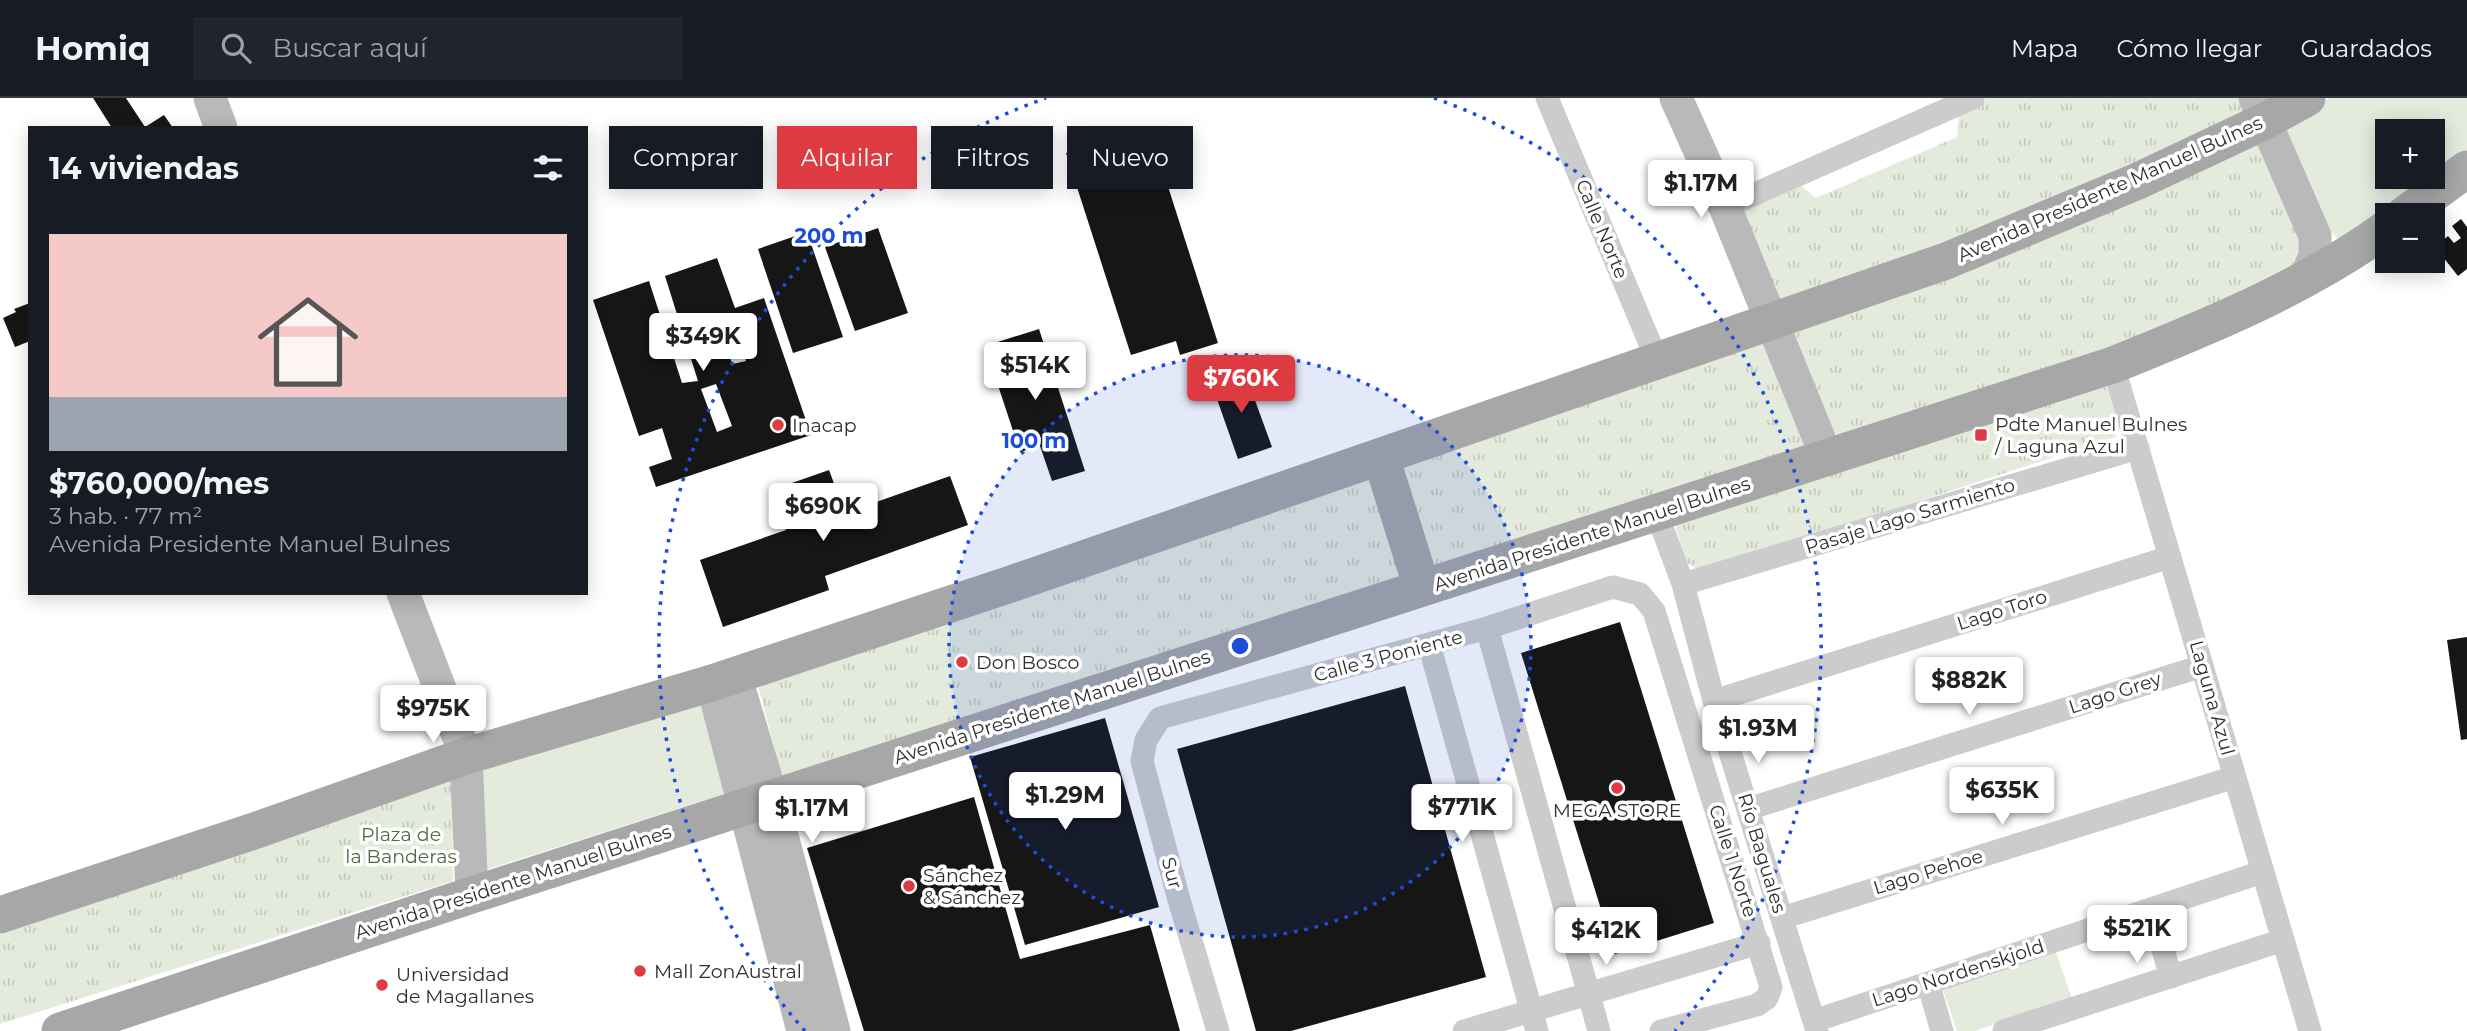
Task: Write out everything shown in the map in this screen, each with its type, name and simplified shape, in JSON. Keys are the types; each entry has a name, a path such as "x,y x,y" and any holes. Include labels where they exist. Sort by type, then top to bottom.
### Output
{"main road":[{"name":"Avenida Presidente Manuel Bulnes","path":"0,915 254,831 466,756 723,679 1011,584 1771,323 1986,246 2138,181 2260,109 2306,98"},
{"path":"2420,203 2467,169"},
{"name":"Avenida Presidente Manuel Bulnes","path":"60,1031 472,895 2113,365 2215,323 2305,279 2375,236"},
{"path":"1381,457 1422,588"}],"street":[{"path":"210,98 220,126"},
{"name":"Calle Norte","path":"1547,98 1657,360"},
{"path":"1676,98 1725,207 1827,458"},
{"path":"1725,207 1973,98"},
{"path":"2260,109 2315,236 2315,256 2305,279"},
{"name":"Laguna Azul","path":"2113,365 2310,1031"},
{"name":"Pasaje Lago Sarmiento","path":"1683,584 2138,448"},
{"name":"Río Baguales","path":"1657,514 1683,584 1714,701 1815,1026"},
{"name":"Lago Toro","path":"1714,701 2170,556"},
{"name":"Calle 3 Poniente","path":"1160,718 1487,628 1614,587"},
{"name":"Calle 1 Norte","path":"1614,587 1640,594 1654,611 1771,987 1767,998 1757,1005 1661,1031"},
{"path":"404,595 466,756 472,895"},
{"path":"1487,628 1600,1031"},
{"path":"1429,644 1534,1021"},
{"name":"Lago Grey","path":"1748,809 2202,666"},
{"path":"723,679 730,747 757,803 834,1031"},
{"name":"Sur","path":"1160,718 1146,740 1142,761 1179,900 1219,1031"},
{"name":"Lago Pehoe","path":"1782,918 2235,777"},
{"path":"757,803 803,1031"},
{"name":"Lago Nordenskjold","path":"1815,1026 1928,983 2262,872"},
{"path":"2151,909 2171,977"},
{"path":"2004,1031 2283,940"},
{"path":"1464,1031 1534,1021 1589,995 1759,943"},
{"path":"1928,983 1942,1031"}],"green space":[{"path":"1981,98 2239,98 2245,112 2014,219 1781,304 1732,209 1795,181 1816,198 1957,137 1960,107"},
{"path":"2330,98 2467,98 2467,155 2445,171 2445,119 2375,119 2375,189 2420,189 2400,203 2375,203 2375,221 2341,242 2331,232 2288,139 2290,124 2307,109"},
{"path":"2250,142 2261,146 2306,250 2290,268 2167,333 1839,437 1834,432 1795,344 1794,328"},
{"path":"1766,342 1808,444 1438,567 1430,560 1414,519 1402,462"},
{"path":"2109,386 2124,421 2115,437 1703,572 1687,563 1676,529 1677,518"},
{"path":"1370,473 1407,576 783,781 755,674"},
{"path":"701,695 727,793 479,872 474,771"},
{"name":"Plaza de la Banderas","path":"452,775 453,881 0,1024 0,924"},
{"path":"2055,950 2072,998 1975,1031 1957,1031 1943,990"}],"building":[{"path":"93,98 126,98 144,126 111,126"},
{"path":"164,115 172,126 147,126"},
{"path":"1078,189 1169,189 1218,343 1180,355 1176,341 1131,355"},
{"path":"2461,219 2467,227 2467,269 2458,276 2445,260 2445,239 2448,236 2454,243 2461,238 2452,226"},
{"path":"878,228 908,313 855,331 825,247"},
{"path":"807,232 843,337 793,353 758,249"},
{"path":"717,258 735,308 764,298 811,435 656,487 649,467 672,459 662,428 639,436 593,300 649,281 682,383 698,381 665,276","holes":["733,319 746,361 732,364 720,323","716,384 732,426 717,432 701,389"]},
{"path":"28,304 28,342 15,347 3,318 16,312 14,309"},
{"path":"1039,329 1085,471 1052,481 1040,446 1020,452 985,346"},
{"path":"1244,370 1272,447 1238,459 1211,382"},
{"path":"829,470 845,513 950,476 968,525 825,576 829,590 723,627 700,560 786,530 772,490"},
{"name":"MEGA STORE","path":"1620,622 1714,923 1615,954 1521,653"},
{"path":"2467,637 2467,739 2461,740 2447,640"},
{"path":"1405,686 1486,977 1291,1031 1256,1031 1177,749"},
{"path":"1105,718 1159,907 1025,945 970,757"},
{"name":"Sánchez & Sánchez","path":"974,797 1020,959 1150,925 1180,1031 864,1031 807,848"}],"place":[{"name":"Inacap","path":"778,425"},
{"name":"Pdte Manuel Bulnes / Laguna Azul","path":"1981,435"},
{"name":"Don Bosco","path":"962,662"},
{"name":"MEGA STORE","path":"1617,788"},
{"name":"Sánchez & Sánchez","path":"909,886"},
{"name":"Mall ZonAustral","path":"640,971"},
{"name":"Universidad de Magallanes","path":"382,985"}]}
